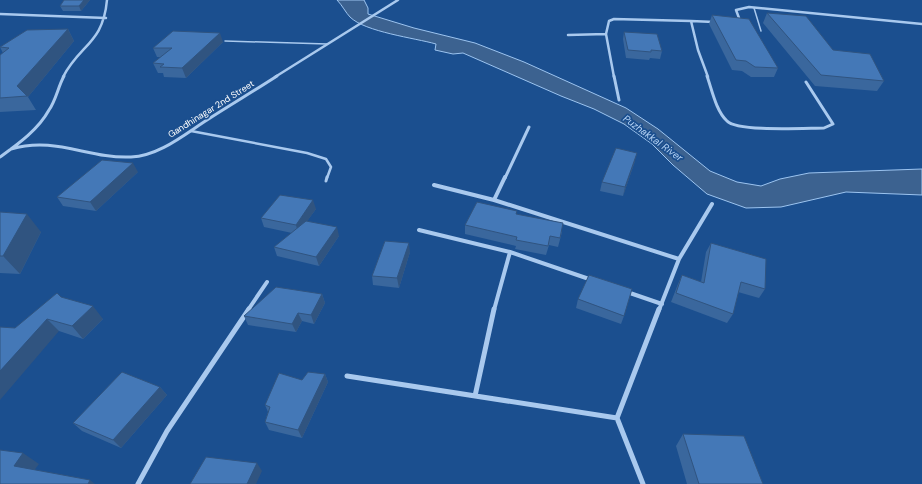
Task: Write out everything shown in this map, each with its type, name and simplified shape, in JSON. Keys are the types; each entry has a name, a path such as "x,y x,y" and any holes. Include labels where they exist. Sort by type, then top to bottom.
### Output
{"street":[{"name":"Gandhinagar 2nd Street","path":"0,157 11,149 49,111 66,71 100,33 106,18 107,0"},
{"name":"Gandhinagar 2nd Street","path":"11,149 23,144 37,142 130,158 148,154 190,130 398,0"},
{"path":"730,22 738,21 736,10 741,8 754,8 922,24"},
{"path":"0,14 106,18"},
{"path":"619,100 606,34 610,21 614,19 714,22"},
{"path":"690,21 692,34 700,57 722,116 728,123 749,128 824,128 833,124 830,117 806,82"},
{"path":"568,36 606,34"},
{"path":"494,200 529,127"},
{"path":"434,185 494,200 679,259"},
{"path":"643,484 616,418 679,259 712,204"},
{"path":"419,230 510,252 597,282"},
{"path":"475,396 491,322 510,252"},
{"path":"138,484 167,431 267,282"},
{"path":"618,289 662,304"},
{"path":"347,376 616,418"}],"lane":[{"path":"754,8 762,31"},
{"path":"225,41 327,44"},
{"path":"190,130 307,153 326,159 331,167 326,181"}],"water":[{"name":"Puzhakkal River","path":"337,0 364,0 368,8 368,14 414,28 475,43 524,62 626,108 658,129 710,171 737,182 761,186 780,179 809,173 922,169 922,195 846,192 781,207 746,208 707,194 673,165 652,144 624,124 594,109 463,53 453,54 435,50 436,44 378,31 367,27 350,17"}],"building":[{"path":"64,0 84,0 79,6 60,6"},
{"path":"767,13 806,16 833,50 870,54 884,81 821,75"},
{"path":"712,15 749,19 778,68 755,67 746,61 736,60"},
{"path":"68,29 17,86 27,96 0,98 0,55 9,48 0,47 27,30"},
{"path":"173,31 220,33 182,68 160,67 164,64 153,63 172,48 153,48"},
{"path":"624,32 657,34 662,51 651,50 651,52 628,50"},
{"path":"616,148 637,153 625,187 602,182"},
{"path":"102,160 133,163 90,202 57,197"},
{"path":"280,195 313,200 296,225 261,218"},
{"path":"477,202 517,211 516,214 563,223 560,238 550,236 548,246 516,240 517,237 465,225"},
{"path":"0,212 27,214 3,256 0,256"},
{"path":"306,221 337,227 316,257 274,247"},
{"path":"385,241 409,243 397,278 372,276"},
{"path":"711,243 766,259 765,289 741,282 733,314 676,293 682,275 704,283"},
{"path":"589,275 632,289 624,316 578,299"},
{"path":"276,287 322,294 311,315 298,313 292,324 244,316"},
{"path":"57,293 61,297 93,306 72,326 47,319 0,371 0,327 15,328"},
{"path":"122,372 160,387 113,440 73,423"},
{"path":"308,372 325,374 298,430 265,422 270,407 265,405 279,373 302,380"},
{"path":"683,434 744,436 763,484 699,484"},
{"path":"0,450 23,453 14,466 90,480 88,484 0,484"},
{"path":"206,457 257,463 247,484 190,484"}]}
